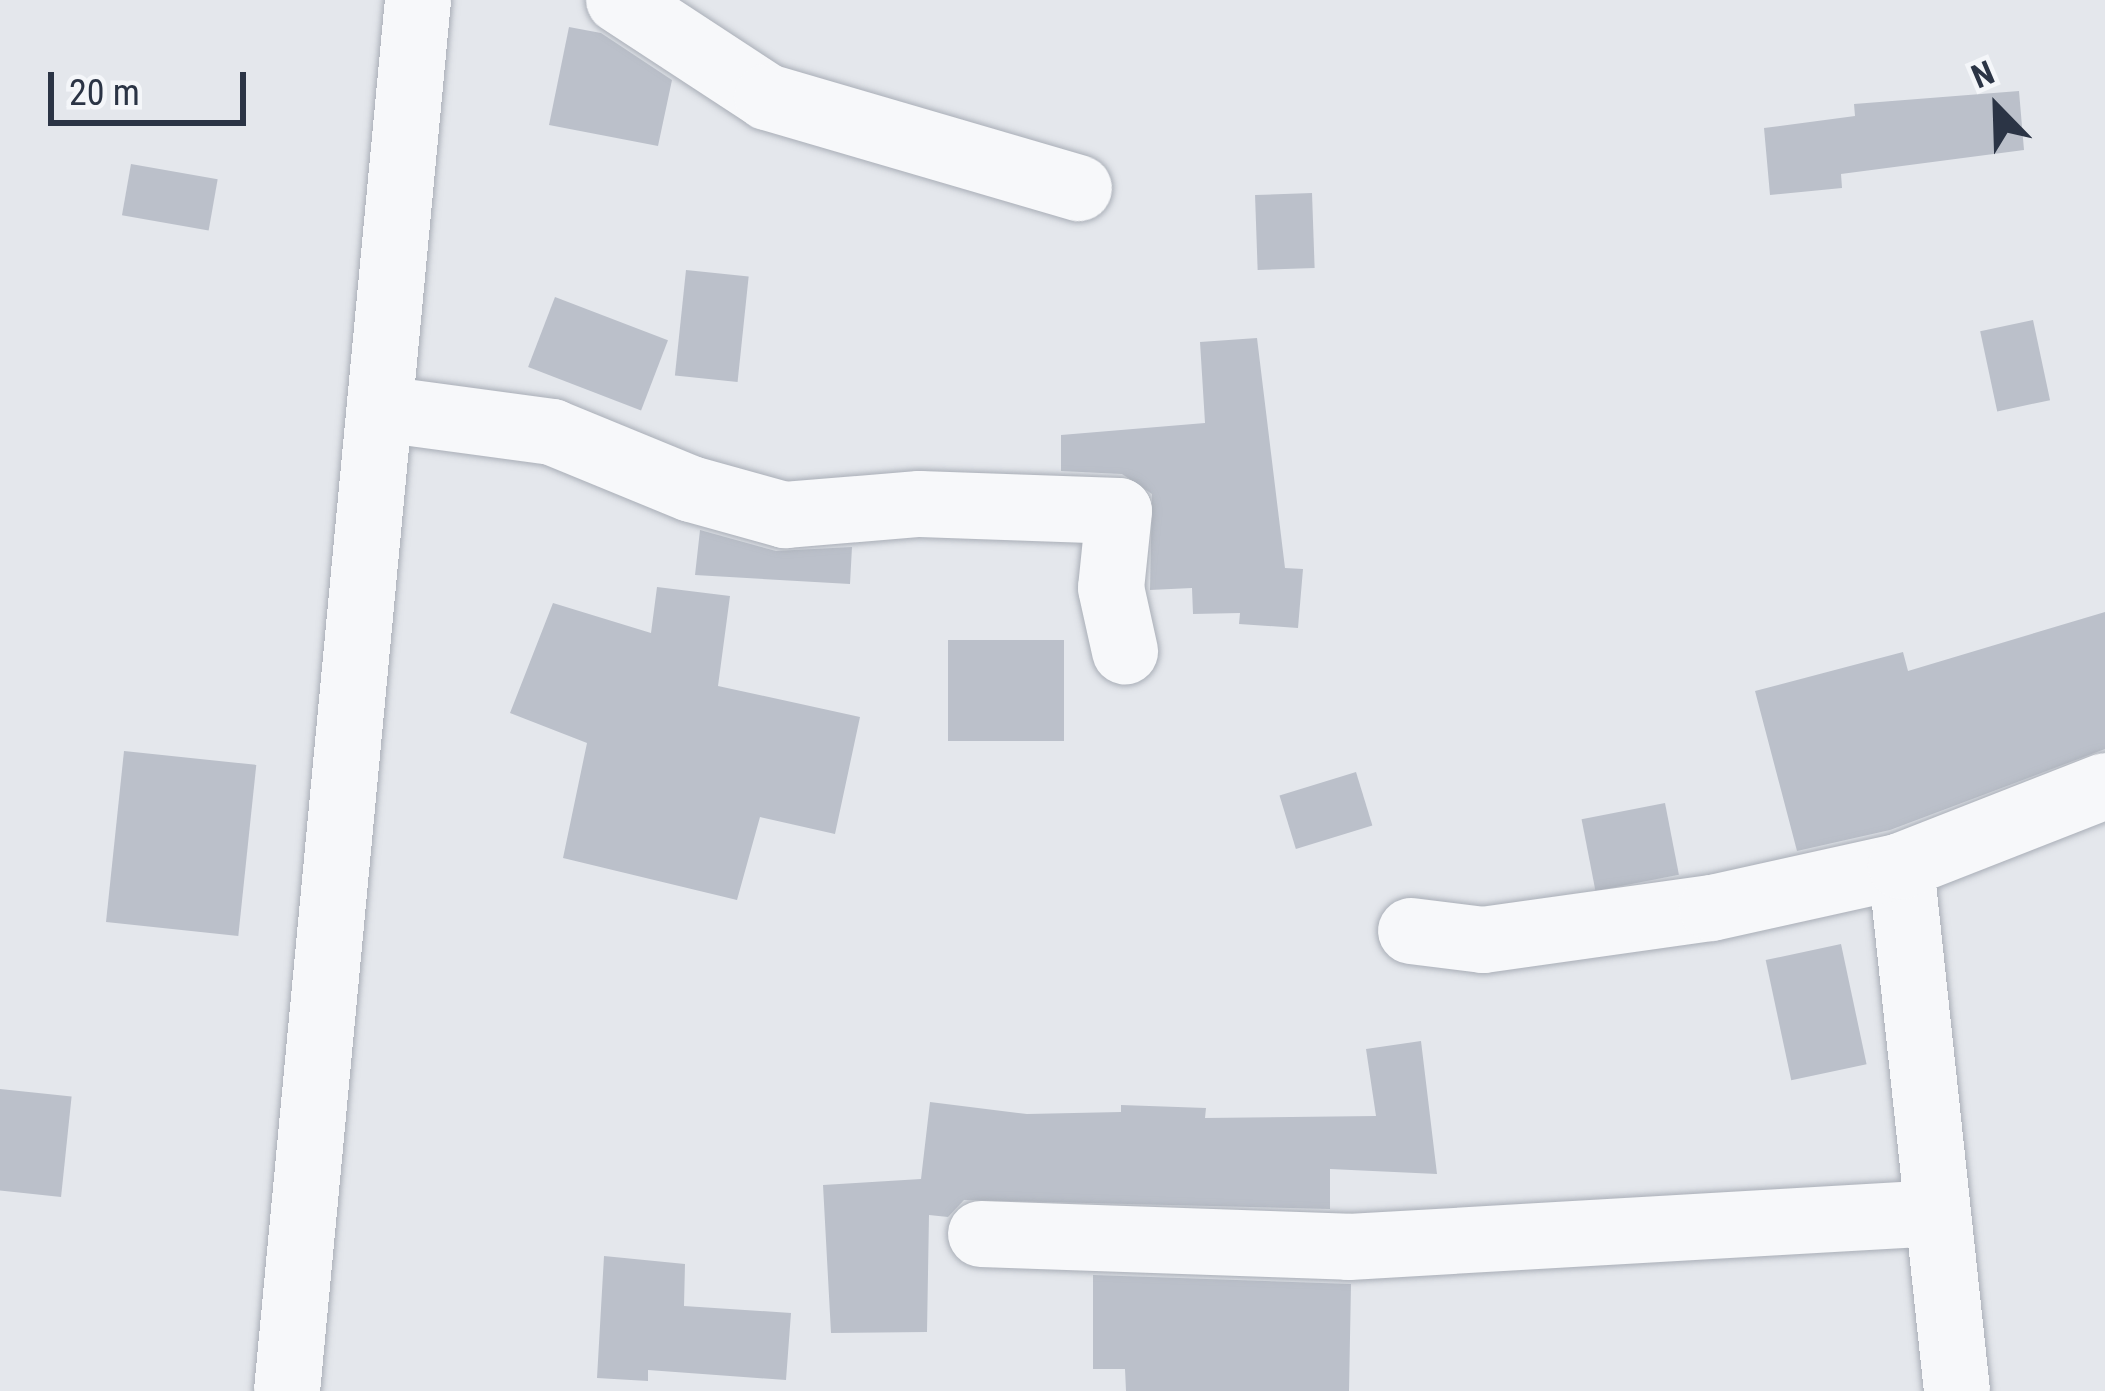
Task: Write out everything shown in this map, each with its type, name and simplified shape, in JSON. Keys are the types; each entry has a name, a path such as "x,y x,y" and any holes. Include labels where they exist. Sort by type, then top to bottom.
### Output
{"street":[{"path":"287,1391 418,0"},
{"path":"619,0 767,97 1078,188"},
{"path":"382,409 552,432 691,489 785,514 920,504 1119,511 1112,588 1125,652"},
{"path":"1411,931 1483,940 1562,932 1901,866 2105,786"},
{"path":"1901,866 1958,1391"},
{"path":"981,1234 1349,1247 1937,1213"}],"building":[{"path":"569,27 601,33 672,80 658,146 549,125"},
{"path":"2019,91 2024,150 1841,174 1842,188 1770,195 1764,128 1855,116 1854,104"},
{"path":"131,164 218,179 209,230 122,215"},
{"path":"1312,193 1315,268 1258,270 1255,195"},
{"path":"686,270 749,277 738,382 675,375"},
{"path":"555,297 668,340 641,410 528,367"},
{"path":"2033,320 2050,400 1997,411 1980,331"},
{"path":"1257,338 1285,568 1303,569 1298,628 1239,624 1240,613 1193,614 1192,588 1150,590 1152,494 1122,474 1061,471 1061,435 1205,423 1200,342"},
{"path":"700,530 776,551 852,547 850,584 695,575"},
{"path":"657,587 730,596 718,686 860,717 835,834 760,817 737,900 563,858 587,743 510,713 553,603 651,633"},
{"path":"2105,612 2105,749 1890,830 1797,851 1755,691 1903,652 1908,671"},
{"path":"948,640 1064,640 1064,741 948,741"},
{"path":"124,751 256,765 238,936 106,922"},
{"path":"1356,772 1372,826 1296,849 1279,795"},
{"path":"1665,803 1679,875 1595,891 1582,819"},
{"path":"1841,944 1867,1064 1791,1080 1766,960"},
{"path":"1421,1041 1437,1174 1330,1169 1330,1209 964,1200 948,1217 929,1215 927,1332 831,1333 823,1185 921,1179 930,1102 1027,1114 1121,1112 1121,1105 1206,1108 1205,1118 1376,1116 1366,1049"},
{"path":"0,1089 72,1097 61,1197 0,1191"},
{"path":"604,1256 685,1264 684,1306 791,1313 786,1380 648,1370 648,1381 597,1378"},
{"path":"1093,1275 1351,1284 1349,1391 1126,1391 1125,1369 1093,1369"}]}
